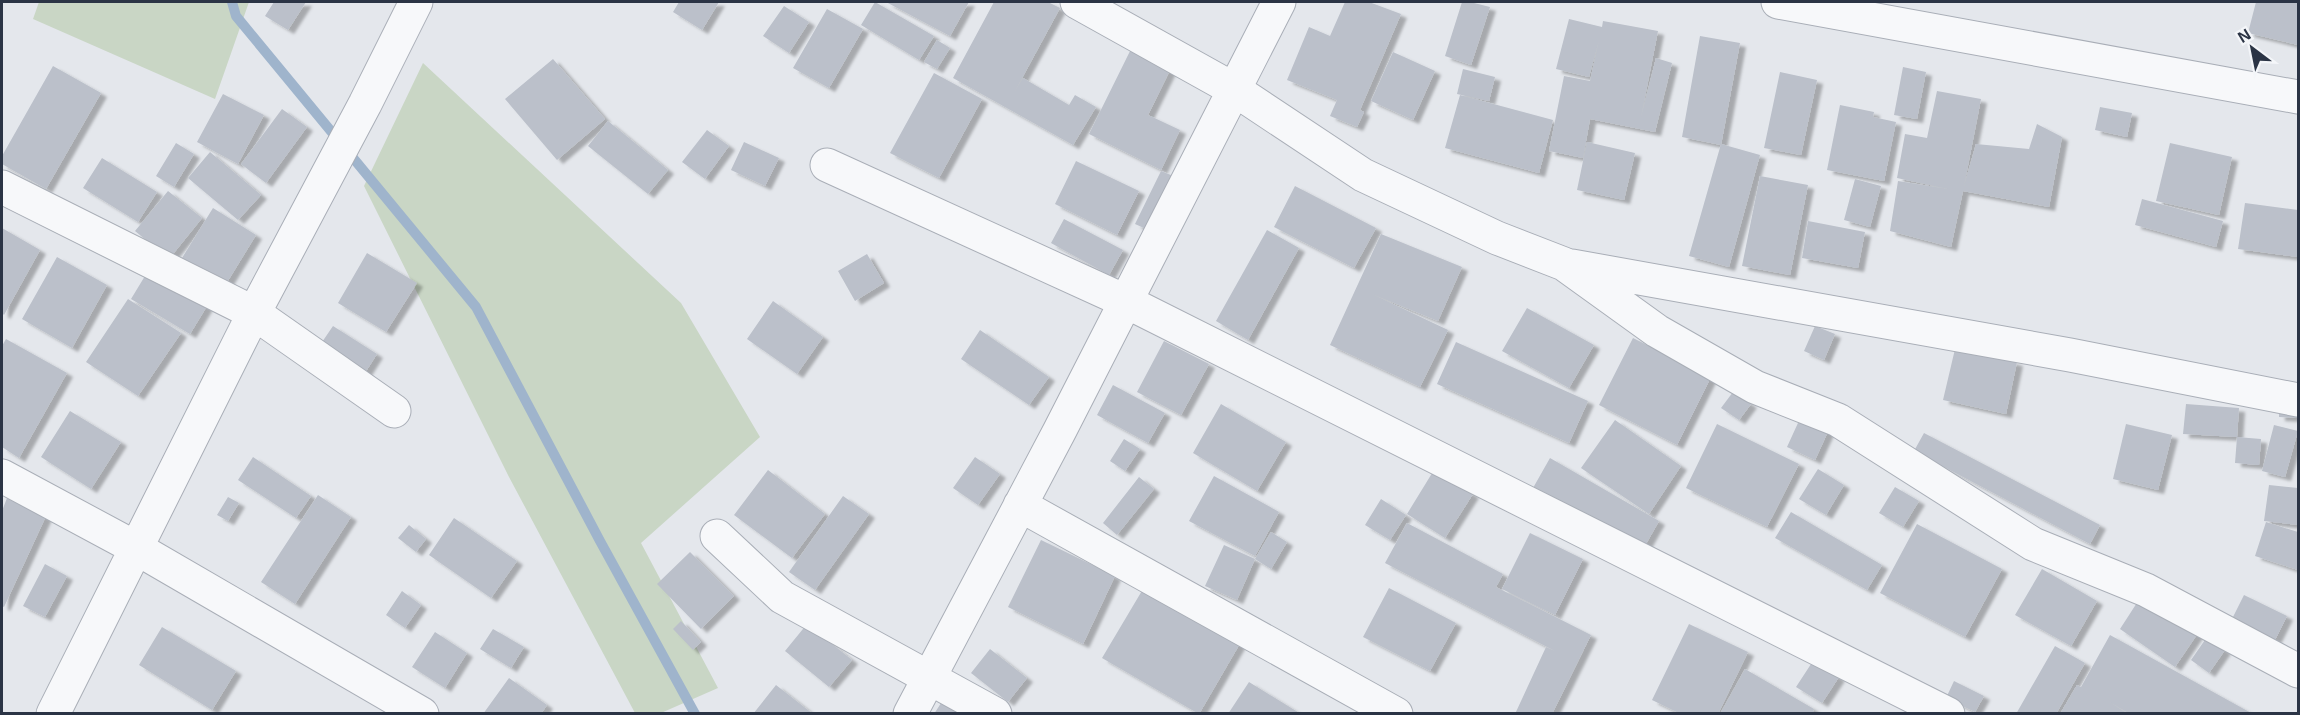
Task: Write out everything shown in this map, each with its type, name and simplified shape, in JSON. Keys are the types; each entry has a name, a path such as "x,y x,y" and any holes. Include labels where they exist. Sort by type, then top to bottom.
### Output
{"street":[{"path":"53,714 254,313 365,104 416,2"},
{"path":"1077,2 1235,90 1362,175 1497,238 1564,264 2298,400"},
{"path":"910,714 1279,2"},
{"path":"1778,2 2298,97"},
{"path":"827,165 1125,301 1948,714"},
{"path":"2,187 254,313 394,411"},
{"path":"1564,264 1658,331 1755,387 1838,420 2033,543 2146,590 2298,671"},
{"path":"2,476 136,548 422,714"},
{"path":"1020,505 1396,714"},
{"path":"717,536 782,597 995,714"}],"green space":[{"path":"39,2 249,2 215,99 33,19"},
{"path":"423,63 681,303 760,437 641,543 718,688 661,713 635,713 509,477 364,186"}],"building":[{"path":"274,2 306,2 288,30 265,16"},
{"path":"679,2 719,2 702,30 673,12"},
{"path":"875,2 934,36 919,60 861,25"},
{"path":"886,2 969,2 950,36"},
{"path":"994,2 1048,2 1060,8 1015,91 1023,78 1069,105 1075,95 1096,107 1073,145 953,78"},
{"path":"1345,2 1369,2 1401,14 1360,110 1364,112 1357,127 1330,116 1337,100 1287,80 1309,27 1330,36"},
{"path":"1462,2 1490,7 1471,65 1445,56"},
{"path":"2256,2 2298,2 2298,45 2248,33"},
{"path":"784,6 809,22 789,53 763,36"},
{"path":"827,9 863,29 829,88 793,68"},
{"path":"1569,19 1602,27 1603,21 1658,31 1641,117 1656,58 1672,63 1655,132 1590,119 1583,158 1549,151 1564,76 1590,81 1599,40 1589,77 1556,69"},
{"path":"1700,36 1740,43 1721,145 1682,137"},
{"path":"937,40 950,48 937,69 924,62"},
{"path":"1135,41 1175,60 1148,115 1180,130 1161,170 1089,134"},
{"path":"1393,52 1435,71 1413,120 1371,101"},
{"path":"553,59 605,119 557,160 505,99"},
{"path":"53,66 101,93 46,189 2,164 2,156"},
{"path":"1903,67 1926,72 1917,119 1894,115"},
{"path":"1463,69 1495,77 1489,101 1457,94"},
{"path":"1780,72 1817,80 1801,155 1764,148"},
{"path":"934,73 982,99 939,178 890,153"},
{"path":"1937,91 1981,99 1964,186 1976,144 2029,149 2037,124 2062,137 2049,207 1963,191 1951,247 1890,231 1898,181 1948,189 1897,178 1905,134 1927,138"},
{"path":"223,94 264,115 238,164 197,142"},
{"path":"1460,95 1553,120 1539,173 1445,148"},
{"path":"1840,105 1874,112 1873,117 1896,122 1884,181 1827,170"},
{"path":"2100,107 2132,113 2127,137 2095,130"},
{"path":"282,109 307,127 266,183 241,164"},
{"path":"608,121 668,170 648,194 588,146"},
{"path":"707,130 729,146 705,179 682,162"},
{"path":"744,142 779,158 765,186 731,170"},
{"path":"1587,142 1635,153 1624,200 1577,190"},
{"path":"176,143 194,154 174,187 156,176"},
{"path":"2170,143 2232,157 2219,215 2156,201"},
{"path":"1721,144 1760,155 1729,267 1689,256"},
{"path":"210,152 261,195 238,220 188,178"},
{"path":"102,158 157,192 138,222 83,188"},
{"path":"1076,161 1139,191 1117,235 1055,204"},
{"path":"1161,171 1178,178 1153,232 1135,224"},
{"path":"1760,176 1808,185 1790,275 1742,266"},
{"path":"1855,179 1881,186 1870,227 1844,220"},
{"path":"1295,186 1376,228 1354,268 1274,227"},
{"path":"168,191 202,218 169,259 135,231"},
{"path":"2142,199 2223,221 2216,247 2135,225"},
{"path":"2245,203 2298,210 2298,257 2238,249"},
{"path":"213,208 256,235 226,284 182,258"},
{"path":"1064,219 1123,250 1109,275 1051,243"},
{"path":"1808,221 1865,232 1858,268 1802,258"},
{"path":"2,228 40,250 4,315 2,313"},
{"path":"1267,230 1299,248 1248,340 1216,321"},
{"path":"1381,234 1462,267 1438,321 1372,294 1448,330 1420,387 1330,345"},
{"path":"367,253 417,283 386,332 338,303"},
{"path":"867,254 884,283 855,301 838,271"},
{"path":"57,257 107,285 72,348 22,319"},
{"path":"148,271 207,306 190,334 131,299"},
{"path":"128,299 181,333 138,396 86,362"},
{"path":"773,301 823,337 797,374 747,339"},
{"path":"1527,308 1594,345 1569,388 1502,351"},
{"path":"333,326 377,354 363,376 318,348"},
{"path":"1815,326 1835,334 1824,360 1804,351"},
{"path":"980,330 1049,377 1029,405 961,359"},
{"path":"1633,338 1711,377 1677,445 1599,405"},
{"path":"6,339 67,373 19,458 2,447 2,346"},
{"path":"1164,341 1209,364 1181,415 1137,392"},
{"path":"1456,342 1588,401 1569,443 1437,384"},
{"path":"1955,349 2017,362 2006,414 1943,400"},
{"path":"1113,385 1165,413 1148,443 1097,415"},
{"path":"1733,392 1751,404 1739,420 1721,408"},
{"path":"1221,404 1286,442 1257,491 1193,453"},
{"path":"2186,404 2239,408 2237,437 2183,434"},
{"path":"2279,405 2298,406 2298,418 2279,417"},
{"path":"70,411 121,442 91,489 41,457"},
{"path":"1803,412 1831,425 1815,460 1787,447"},
{"path":"1615,420 1681,466 1649,514 1581,468"},
{"path":"1717,424 1799,464 1767,527 1686,488"},
{"path":"2126,424 2172,435 2158,490 2113,479"},
{"path":"2274,425 2298,431 2285,477 2262,471"},
{"path":"1924,433 2100,525 2090,544 1914,451"},
{"path":"2237,437 2261,439 2259,465 2235,463"},
{"path":"1124,439 1140,449 1125,471 1110,461"},
{"path":"253,457 311,496 296,518 238,480"},
{"path":"975,457 1000,474 978,505 953,488"},
{"path":"1550,458 1659,521 1642,551 1533,488"},
{"path":"1818,469 1844,485 1826,515 1799,499"},
{"path":"768,470 825,514 792,558 734,515"},
{"path":"1434,470 1473,494 1445,538 1407,514"},
{"path":"1214,476 1279,512 1255,556 1189,521"},
{"path":"1139,477 1154,489 1117,535 1103,523"},
{"path":"2269,485 2298,488 2298,525 2264,521"},
{"path":"1895,487 1919,501 1903,527 1879,513"},
{"path":"318,495 351,517 295,604 261,582"},
{"path":"843,496 869,514 815,590 789,572"},
{"path":"228,497 239,503 228,521 217,515"},
{"path":"7,498 46,516 4,607 2,606 2,511"},
{"path":"1381,499 1406,515 1390,540 1365,525"},
{"path":"1791,512 1882,565 1867,590 1775,538"},
{"path":"454,518 517,561 491,598 429,555"},
{"path":"2266,522 2298,532 2298,570 2255,556"},
{"path":"1407,523 1503,574 1496,587 1591,635 1552,714 1515,714 1546,647 1555,651 1385,563"},
{"path":"1917,524 2002,569 1965,637 1880,593"},
{"path":"409,525 426,539 416,552 398,538"},
{"path":"1271,532 1287,542 1271,569 1255,559"},
{"path":"1530,533 1583,559 1555,615 1502,589"},
{"path":"1041,540 1115,576 1083,644 1008,607"},
{"path":"1224,545 1255,559 1237,600 1205,586"},
{"path":"690,552 734,596 701,629 657,584"},
{"path":"45,564 67,576 45,617 23,606"},
{"path":"2042,569 2097,601 2071,646 2015,615"},
{"path":"1146,584 1242,640 1199,714 1102,658"},
{"path":"1389,588 1456,623 1430,671 1363,637"},
{"path":"402,591 421,605 405,628 386,615"},
{"path":"2142,595 2198,633 2175,667 2120,629"},
{"path":"2244,595 2287,616 2275,640 2232,619"},
{"path":"681,621 701,642 693,650 673,629"},
{"path":"807,624 852,660 829,687 785,651"},
{"path":"1689,624 1748,652 1718,714 1681,714 1652,700"},
{"path":"162,627 236,671 212,710 139,665"},
{"path":"493,629 524,647 511,668 480,649"},
{"path":"435,632 467,653 445,688 412,667"},
{"path":"2110,635 2253,714 2130,714 2108,701 2128,714 2060,714 2077,685 2081,687"},
{"path":"2207,637 2225,650 2209,673 2191,660"},
{"path":"2055,646 2085,663 2056,714 2016,714"},
{"path":"990,649 1027,678 1008,702 971,673"},
{"path":"1813,661 1839,677 1822,703 1796,687"},
{"path":"1745,669 1814,709 1812,714 1720,714"},
{"path":"509,678 547,705 541,714 483,714"},
{"path":"1954,681 1984,696 1975,712 1946,698"},
{"path":"1249,682 1301,714 1228,714"},
{"path":"776,685 813,714 753,714"},
{"path":"943,700 968,714 934,714"}],"waterway":[{"path":"232,2 236,16 476,307 695,714"}]}
